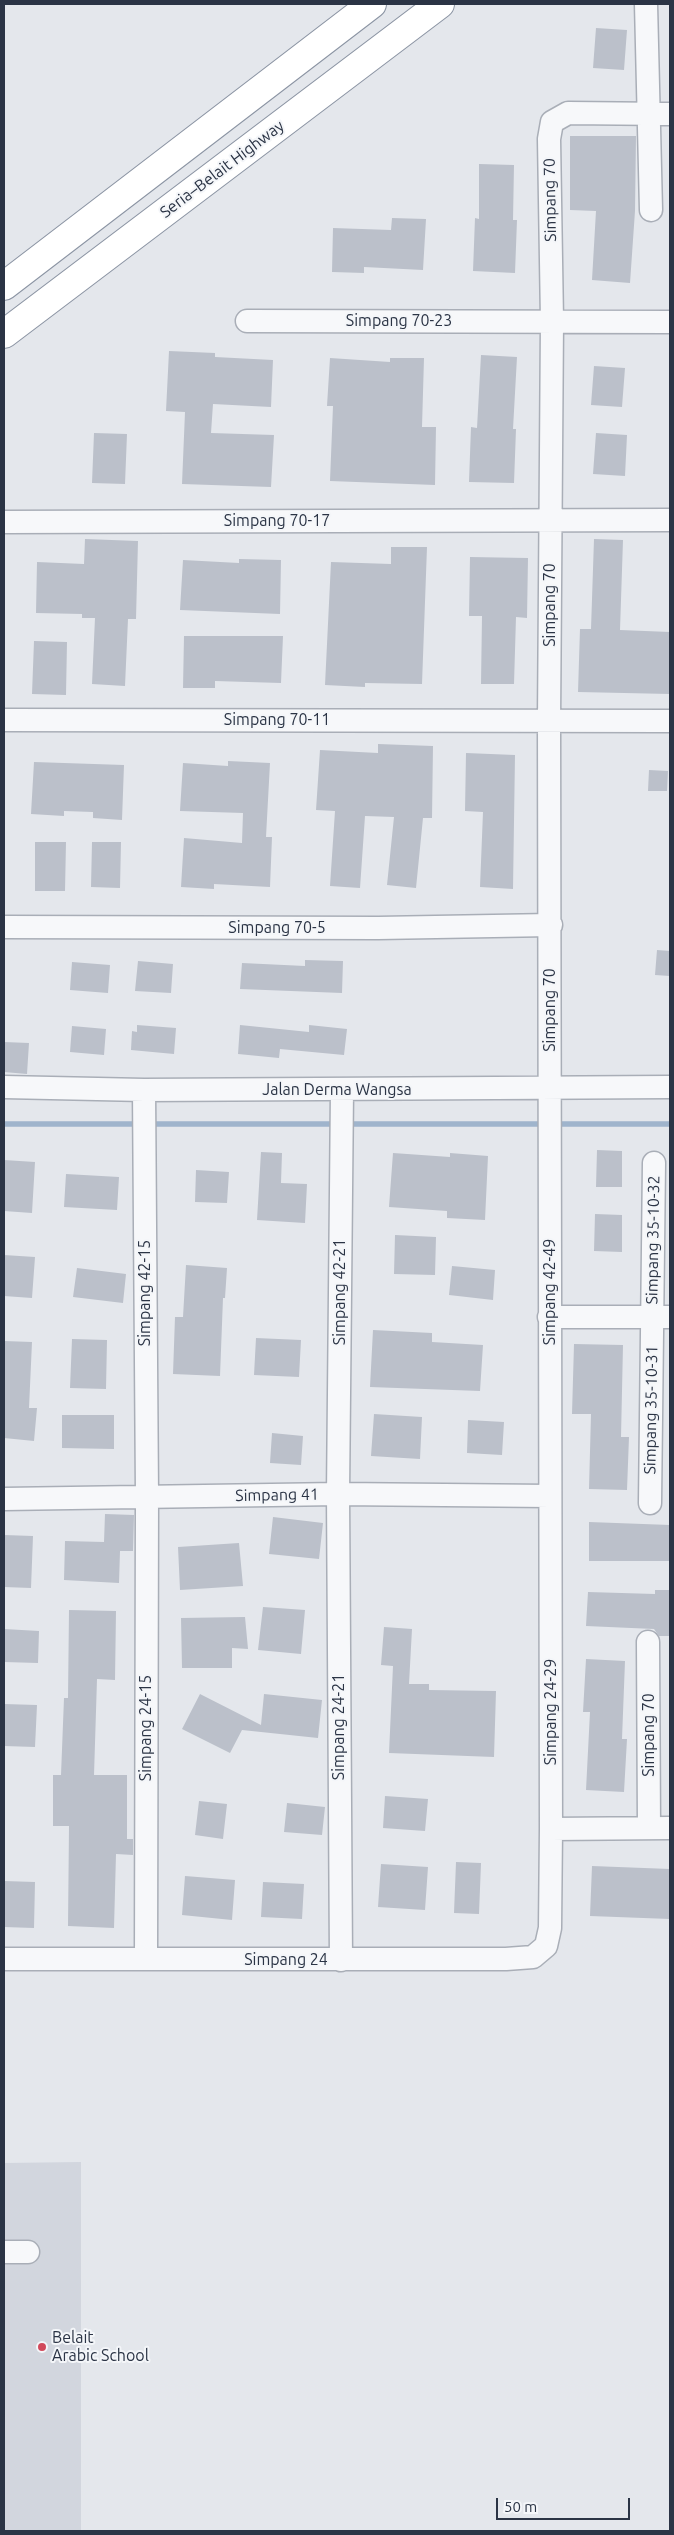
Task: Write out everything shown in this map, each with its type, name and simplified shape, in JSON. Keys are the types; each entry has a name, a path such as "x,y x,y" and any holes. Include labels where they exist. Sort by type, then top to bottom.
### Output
{"highway":[{"path":"4,286 372,4"},
{"name":"Seria–Belait Highway","path":"4,334 440,4"}],"street":[{"path":"646,4 659,114 651,210"},
{"name":"Simpang 70","path":"550,1096 549,720 552,322 549,139 552,122 568,113 659,114"},
{"name":"Simpang 70-23","path":"247,321 670,322"},
{"name":"Simpang 70-17","path":"4,522 670,520"},
{"name":"Simpang 70-11","path":"4,720 670,721"},
{"name":"Simpang 70-5","path":"4,926 378,928 551,925"},
{"name":"Jalan Derma Wangsa","path":"4,1087 144,1090 342,1099 550,1096 670,1087"},
{"name":"Simpang 42-15","path":"144,1090 147,1496"},
{"name":"Simpang 42-49","path":"550,1096 550,1496"},
{"name":"Simpang 42-21","path":"338,1494 342,1099"},
{"name":"Simpang 35-10-32","path":"654,1164 661,1317"},
{"path":"549,1317 661,1317"},
{"name":"Simpang 35-10-31","path":"650,1503 661,1317"},
{"name":"Simpang 41","path":"4,1499 338,1494 550,1496"},
{"name":"Simpang 24-21","path":"338,1494 340,1960"},
{"name":"Simpang 24-15","path":"146,1959 147,1496"},
{"name":"Simpang 24-29","path":"550,1496 550,1928"},
{"name":"Simpang 70","path":"648,1642 660,1828"},
{"path":"551,1829 660,1828"},
{"name":"Simpang 24","path":"4,1959 506,1959 533,1957 546,1946 550,1928"},
{"path":"4,2252 28,2252"}],"shaded area":[{"name":"Belait Arabic School","path":"81,2162 81,2531 4,2531 4,2163"}],"building":[{"path":"596,28 627,30 624,70 593,68"},
{"path":"570,136 636,136 635,211 630,283 592,280 596,211 570,210"},
{"path":"479,164 514,165 513,220 517,220 515,273 473,271 475,218 479,219"},
{"path":"392,218 426,219 423,270 364,267 364,273 332,272 333,228 391,230"},
{"path":"169,351 215,353 215,357 273,360 271,407 213,404 211,433 274,435 271,487 182,484 185,412 166,411"},
{"path":"481,355 517,357 513,429 516,429 514,483 469,482 471,427 477,428"},
{"path":"330,358 390,362 390,358 424,358 422,427 436,427 435,485 330,481 333,406 327,406"},
{"path":"594,366 625,368 622,407 591,405"},
{"path":"94,433 127,434 125,484 92,483"},
{"path":"596,433 627,435 625,476 593,474"},
{"path":"85,539 138,541 136,619 128,619 125,686 92,684 95,618 82,618 82,614 36,613 37,562 84,564"},
{"path":"594,539 623,540 620,630 670,632 670,694 578,692 580,629 591,629"},
{"path":"391,547 427,547 422,684 365,683 365,687 325,685 331,562 391,564"},
{"path":"470,557 528,558 527,618 516,617 514,684 481,684 482,616 469,616"},
{"path":"239,559 281,560 280,614 180,610 183,560 239,563"},
{"path":"184,636 283,636 281,683 215,681 215,688 183,688"},
{"path":"34,641 67,642 66,695 32,694"},
{"path":"378,744 433,746 432,818 423,818 416,888 387,885 394,817 365,816 360,888 330,886 335,811 316,810 320,750 378,753"},
{"path":"466,753 515,755 513,889 480,887 483,812 465,811"},
{"path":"228,761 270,763 266,837 272,837 270,887 214,884 214,889 181,887 184,838 242,843 243,813 180,811 183,763 228,766"},
{"path":"34,762 124,765 122,820 93,818 93,812 64,811 64,816 31,814"},
{"path":"649,770 668,771 667,791 648,791"},
{"path":"35,842 66,842 65,891 35,891"},
{"path":"92,842 121,842 120,888 91,887"},
{"path":"657,950 670,951 670,976 655,975"},
{"path":"305,960 343,961 342,993 240,989 242,963 305,966"},
{"path":"138,961 173,964 171,993 135,991"},
{"path":"72,962 110,965 108,993 70,990"},
{"path":"137,1025 176,1028 174,1054 131,1050 132,1031 137,1032"},
{"path":"240,1025 309,1032 309,1025 347,1029 344,1055 280,1049 279,1058 238,1054"},
{"path":"72,1026 106,1029 104,1055 70,1052"},
{"path":"4,1042 29,1043 27,1074 4,1072"},
{"path":"597,1150 622,1151 622,1187 596,1187"},
{"path":"261,1152 282,1153 281,1183 307,1184 305,1223 257,1220"},
{"path":"393,1153 450,1157 450,1153 488,1156 485,1220 447,1218 447,1211 389,1207"},
{"path":"4,1160 35,1162 32,1213 4,1211"},
{"path":"196,1170 229,1172 227,1203 195,1202"},
{"path":"66,1174 119,1177 117,1210 64,1207"},
{"path":"595,1214 622,1215 622,1252 594,1251"},
{"path":"395,1235 436,1237 435,1275 394,1274"},
{"path":"4,1255 35,1257 32,1298 4,1296"},
{"path":"186,1265 227,1268 225,1298 223,1298 220,1376 173,1374 175,1317 183,1317"},
{"path":"452,1266 495,1270 493,1300 449,1295"},
{"path":"77,1268 126,1274 123,1303 73,1297"},
{"path":"373,1330 432,1333 432,1342 483,1345 480,1391 370,1387"},
{"path":"256,1338 301,1340 299,1377 254,1375"},
{"path":"72,1339 107,1340 106,1389 70,1388"},
{"path":"4,1341 32,1342 29,1408 37,1408 34,1441 4,1438"},
{"path":"574,1344 623,1345 621,1437 629,1437 627,1490 589,1489 591,1414 572,1414"},
{"path":"374,1414 422,1417 420,1459 371,1456"},
{"path":"62,1415 114,1415 114,1449 62,1448"},
{"path":"468,1420 504,1422 502,1455 467,1453"},
{"path":"272,1433 303,1436 301,1465 270,1463"},
{"path":"105,1514 134,1515 133,1551 120,1551 119,1583 64,1580 65,1541 104,1542"},
{"path":"273,1517 323,1523 319,1559 269,1554"},
{"path":"589,1522 670,1525 670,1561 589,1561"},
{"path":"4,1535 33,1536 31,1588 4,1587"},
{"path":"239,1543 243,1586 180,1590 178,1547"},
{"path":"655,1590 670,1590 670,1636 659,1636 654,1629 586,1626 588,1592 655,1594"},
{"path":"263,1607 305,1610 301,1654 258,1650"},
{"path":"69,1610 116,1611 115,1680 97,1679 94,1775 127,1775 127,1839 133,1839 133,1855 116,1854 114,1928 68,1926 69,1826 53,1826 53,1775 61,1775 64,1698 68,1698"},
{"path":"245,1617 248,1649 232,1648 232,1668 182,1668 181,1618"},
{"path":"384,1627 412,1629 409,1684 429,1684 429,1690 496,1691 494,1757 389,1753 393,1666 381,1665"},
{"path":"4,1629 39,1631 38,1663 4,1662"},
{"path":"586,1659 625,1661 622,1739 627,1739 624,1792 586,1790 590,1712 583,1712"},
{"path":"200,1694 261,1725 264,1694 322,1700 318,1738 242,1730 230,1753 182,1729"},
{"path":"4,1704 37,1705 35,1747 4,1746"},
{"path":"385,1796 428,1799 425,1831 383,1828"},
{"path":"199,1801 227,1804 223,1839 195,1835"},
{"path":"287,1803 325,1807 322,1835 284,1832"},
{"path":"456,1862 481,1863 479,1914 454,1913"},
{"path":"381,1864 428,1867 425,1910 378,1907"},
{"path":"592,1866 670,1869 670,1919 590,1916"},
{"path":"185,1876 235,1880 232,1920 182,1915"},
{"path":"4,1881 35,1882 34,1928 4,1927"},
{"path":"263,1882 304,1884 302,1919 261,1917"}],"waterway":[{"path":"4,1124 141,1124"},
{"path":"150,1124 338,1124"},
{"path":"347,1124 546,1124"},
{"path":"555,1124 670,1124"}],"place":[{"name":"Belait Arabic School","path":"42,2347"}]}
